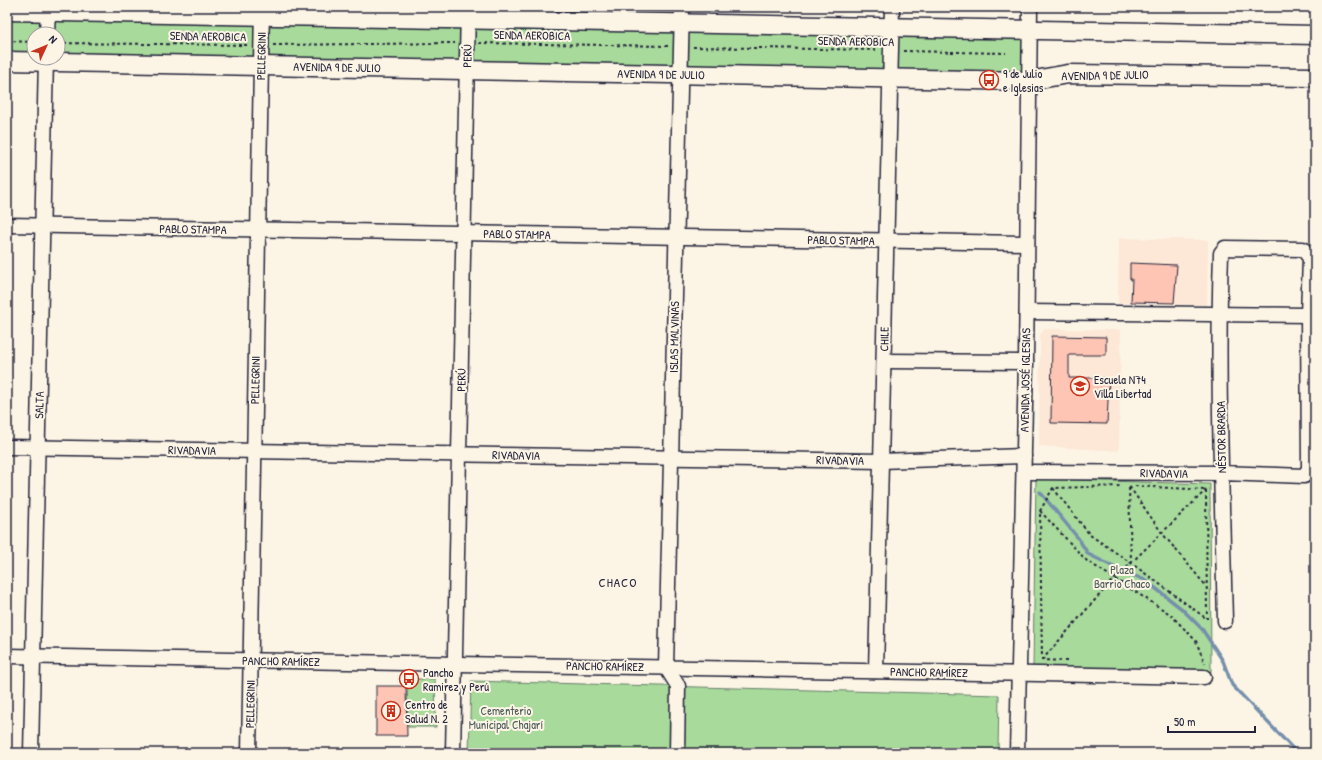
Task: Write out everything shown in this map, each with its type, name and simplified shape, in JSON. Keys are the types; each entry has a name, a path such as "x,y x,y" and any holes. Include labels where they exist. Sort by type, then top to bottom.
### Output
{"main road":[{"path":"7,11 47,9 681,15 892,28 1315,35"},
{"name":"AVENIDA 9 DE JULIO","path":"7,61 26,61"},
{"name":"AVENIDA 9 DE JULIO","path":"66,61 261,66 1030,81 1068,74 1315,77"}],"street":[{"name":"CHILE","path":"876,671 892,7"},
{"name":"AVENIDA JOSÉ IGLESIAS","path":"1017,753 1020,674 1027,312 1030,7"},
{"path":"47,9 47,26"},
{"name":"PELLEGRINI","path":"249,753 262,11"},
{"name":"PERÚ","path":"453,753 468,13"},
{"name":"ISLAS MALVINAS","path":"666,667 681,15"},
{"name":"SALTA","path":"31,753 46,66"},
{"name":"PABLO STAMPA","path":"7,225 1027,243"},
{"name":"NÉSTOR BRARDA","path":"1225,621 1219,313 1221,252 1225,248 1303,249 1310,258 1308,315"},
{"path":"1027,312 1308,315"},
{"name":"RIVADAVIA","path":"1024,472 1304,476 1309,469 1308,315"},
{"path":"884,360 1026,362"},
{"name":"RIVADAVIA","path":"7,446 38,448 881,461 1024,456"},
{"name":"PANCHO RAMÍREZ","path":"7,656 1204,677"},
{"path":"666,667 678,686 677,753"}],"path":[{"path":"7,41 26,42"},
{"name":"SENDA AEROBICA","path":"66,43 261,46 467,43 1006,53"},
{"path":"1129,486 1162,533 1207,587"},
{"path":"1129,486 1131,563"},
{"path":"1053,488 1129,486 1206,490"},
{"path":"1042,660 1040,511 1053,488"},
{"path":"1053,488 1090,535 1207,619 1206,490"},
{"path":"1042,660 1113,578 1131,563 1206,490"},
{"path":"1040,511 1086,561 1170,614 1196,640 1205,664 1198,664"},
{"path":"1042,660 1073,661"}],"shaded area":[{"path":"1119,238 1208,240 1207,305 1118,303"},
{"path":"1045,329 1121,330 1119,451 1039,446 1040,334"}],"green space":[{"path":"51,15 258,19 257,61 66,57 66,26 51,26"},
{"path":"7,17 42,17 41,26 26,26 26,55 7,55"},
{"path":"266,20 462,25 462,65 265,61"},
{"path":"472,24 675,29 675,69 473,65"},
{"path":"686,29 885,33 884,71 686,69"},
{"path":"898,33 1023,35 1023,76 897,72"},
{"name":"Plaza Barrio Chaco","path":"1036,479 1210,484 1211,672 1033,667"},
{"path":"407,679 435,679 436,727 408,727"},
{"name":"Cementerio Municipal Chajarí","path":"471,681 999,695 998,753 469,753"}],"building":[{"path":"1130,263 1177,265 1174,303 1131,302 1132,279 1130,279"},
{"name":"Escuela N74 Villa Libertad","path":"1052,336 1106,337 1106,355 1069,355 1069,378 1109,378 1107,424 1051,423"},
{"name":"Centro de Salud N. 2","path":"376,686 406,686 407,736 376,736"}],"waterway":[{"path":"1040,492 1078,538 1088,554 1145,580 1182,609 1202,629 1223,661 1232,685 1297,753"}],"place":[{"name":"9 de Julio e Iglesias","path":"989,80"},
{"name":"Escuela N74 Villa Libertad","path":"1080,386"},
{"name":"Pancho Ramirez y Perú","path":"409,679"},
{"name":"Centro de Salud N. 2","path":"391,711"}],"district":[{"name":"CHACO","path":"618,582"}]}
